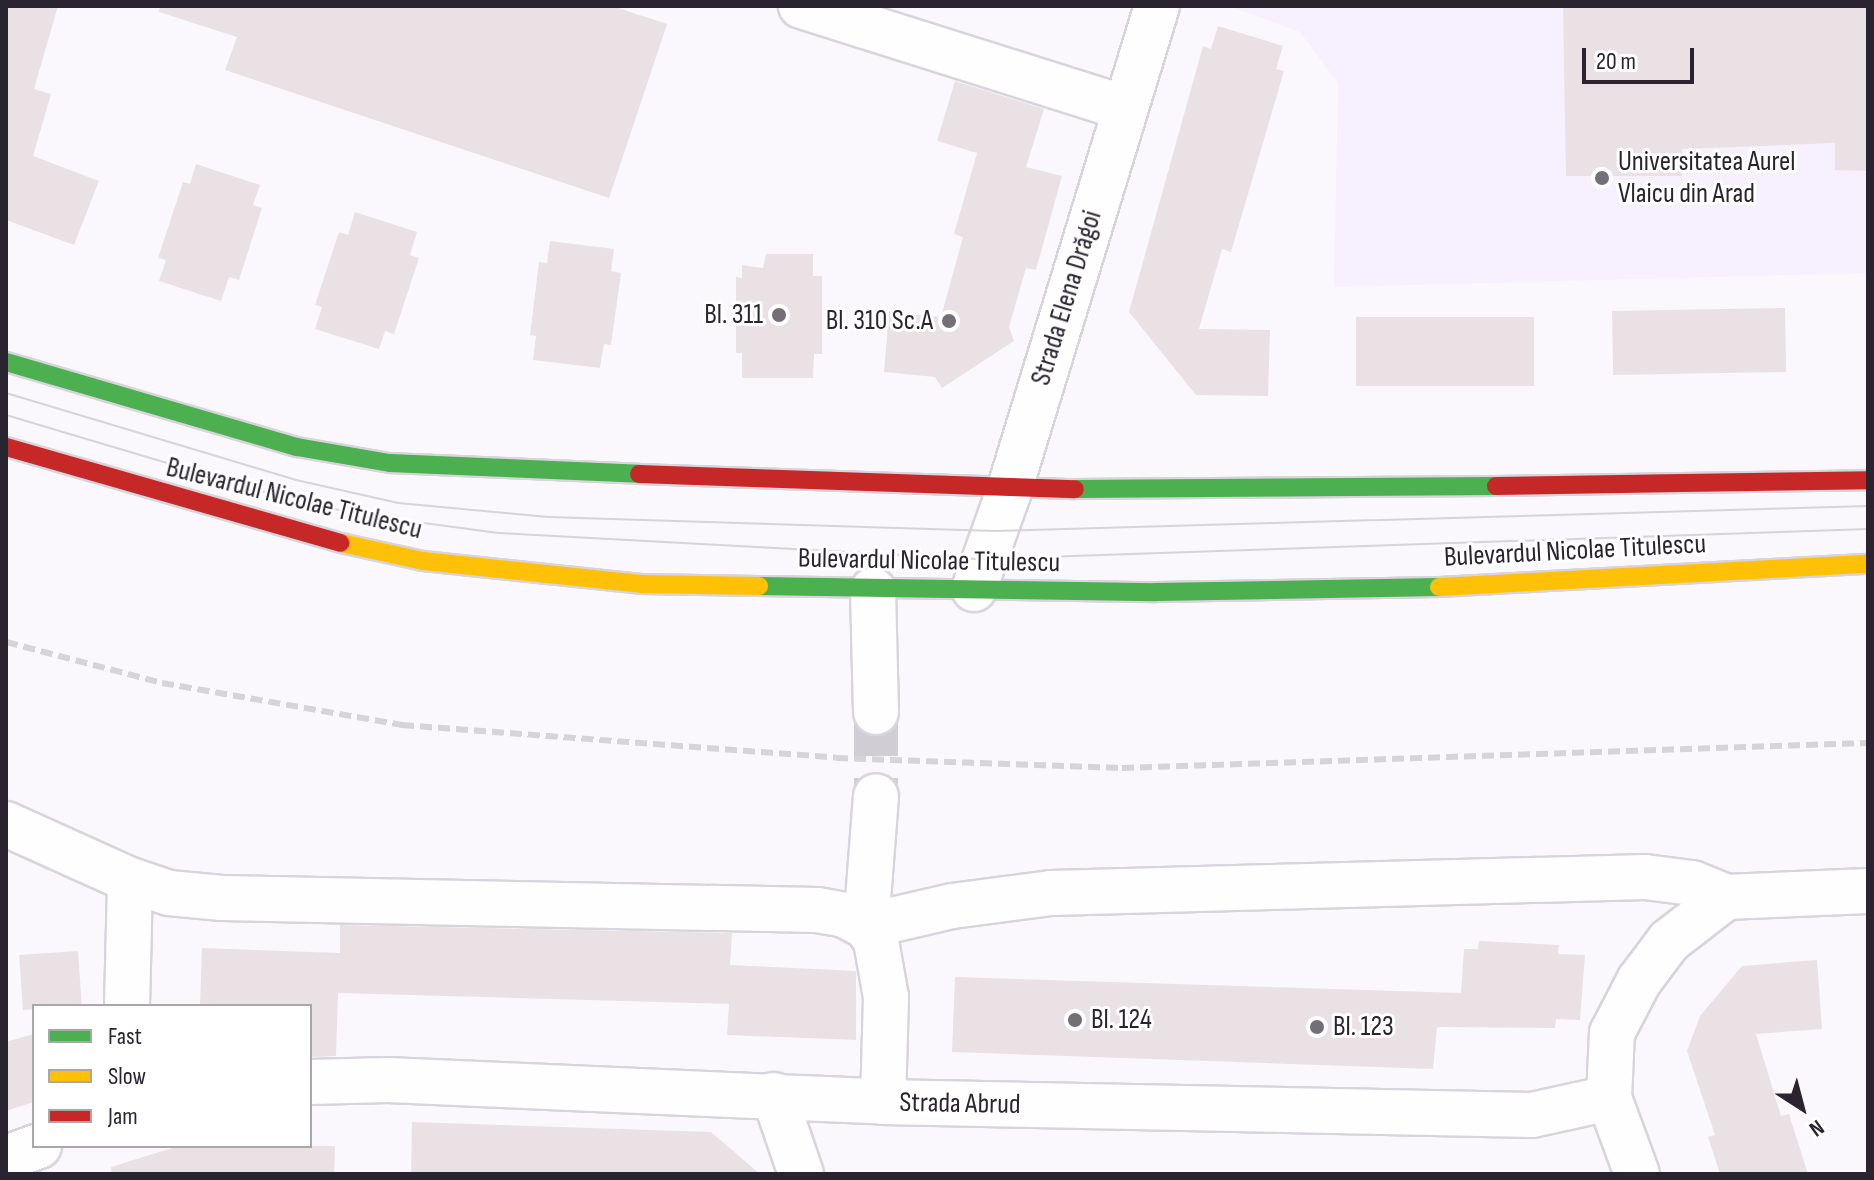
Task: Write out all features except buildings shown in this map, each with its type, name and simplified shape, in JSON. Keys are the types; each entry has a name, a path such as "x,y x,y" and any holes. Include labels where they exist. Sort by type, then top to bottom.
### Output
{"main road":[{"name":"Bulevardul Nicolae Titulescu","path":"6,362 297,447 390,463 1009,491 1868,480"},
{"name":"Bulevardul Nicolae Titulescu","path":"6,447 284,530 423,561 641,584 873,590 1449,587 1868,564"}],"street":[{"path":"801,6 1124,108"},
{"name":"Strada Elena Drăgoi","path":"974,589 1009,491 1157,6"},
{"path":"873,590 876,712"},
{"path":"876,796 866,926 882,960 886,997 883,1102"},
{"path":"6,824 130,880 169,893 222,898 817,910 866,926 952,906 1051,893 1645,877 1692,883 1726,897 1852,892"},
{"path":"127,1004 130,880"},
{"path":"1637,1174 1609,1098 1612,1033 1639,981 1669,941 1726,897"},
{"name":"Strada Abrud","path":"312,1082 388,1080 883,1102 1532,1115 1609,1098"},
{"path":"774,1095 801,1174"},
{"path":"6,1158 34,1148"}],"shaded area":[{"name":"Universitatea Aurel Vlaicu din Arad","path":"1229,6 1868,6 1868,273 1334,287 1338,83 1300,32"}],"tunnel":[{"path":"876,712 876,796"}],"tram line":[{"path":"6,393 296,480 398,503 548,517 996,531 1868,506"},
{"path":"6,415 274,495 356,514 499,533 986,559 1868,529"}],"railway":[{"path":"6,642 162,683 402,725 836,758 1122,768 1868,743"}],"traffic: fast":[{"path":"6,362 297,447 390,463 639,474"},
{"path":"1075,489 1496,486"},
{"path":"759,586 1156,592 1439,587"}],"traffic: slow":[{"path":"341,543 423,561 641,584 759,586"},
{"path":"1439,587 1868,564"}],"traffic: jam":[{"path":"6,447 341,543"},
{"path":"639,474 1075,489"},
{"path":"1496,486 1868,480"}],"place":[{"name":"Universitatea Aurel Vlaicu din Arad","path":"1602,178"},
{"name":"Bl. 311","path":"779,315"},
{"name":"Bl. 310 Sc.A","path":"949,321"},
{"name":"Bl. 124","path":"1075,1020"},
{"name":"Bl. 123","path":"1317,1027"}]}
